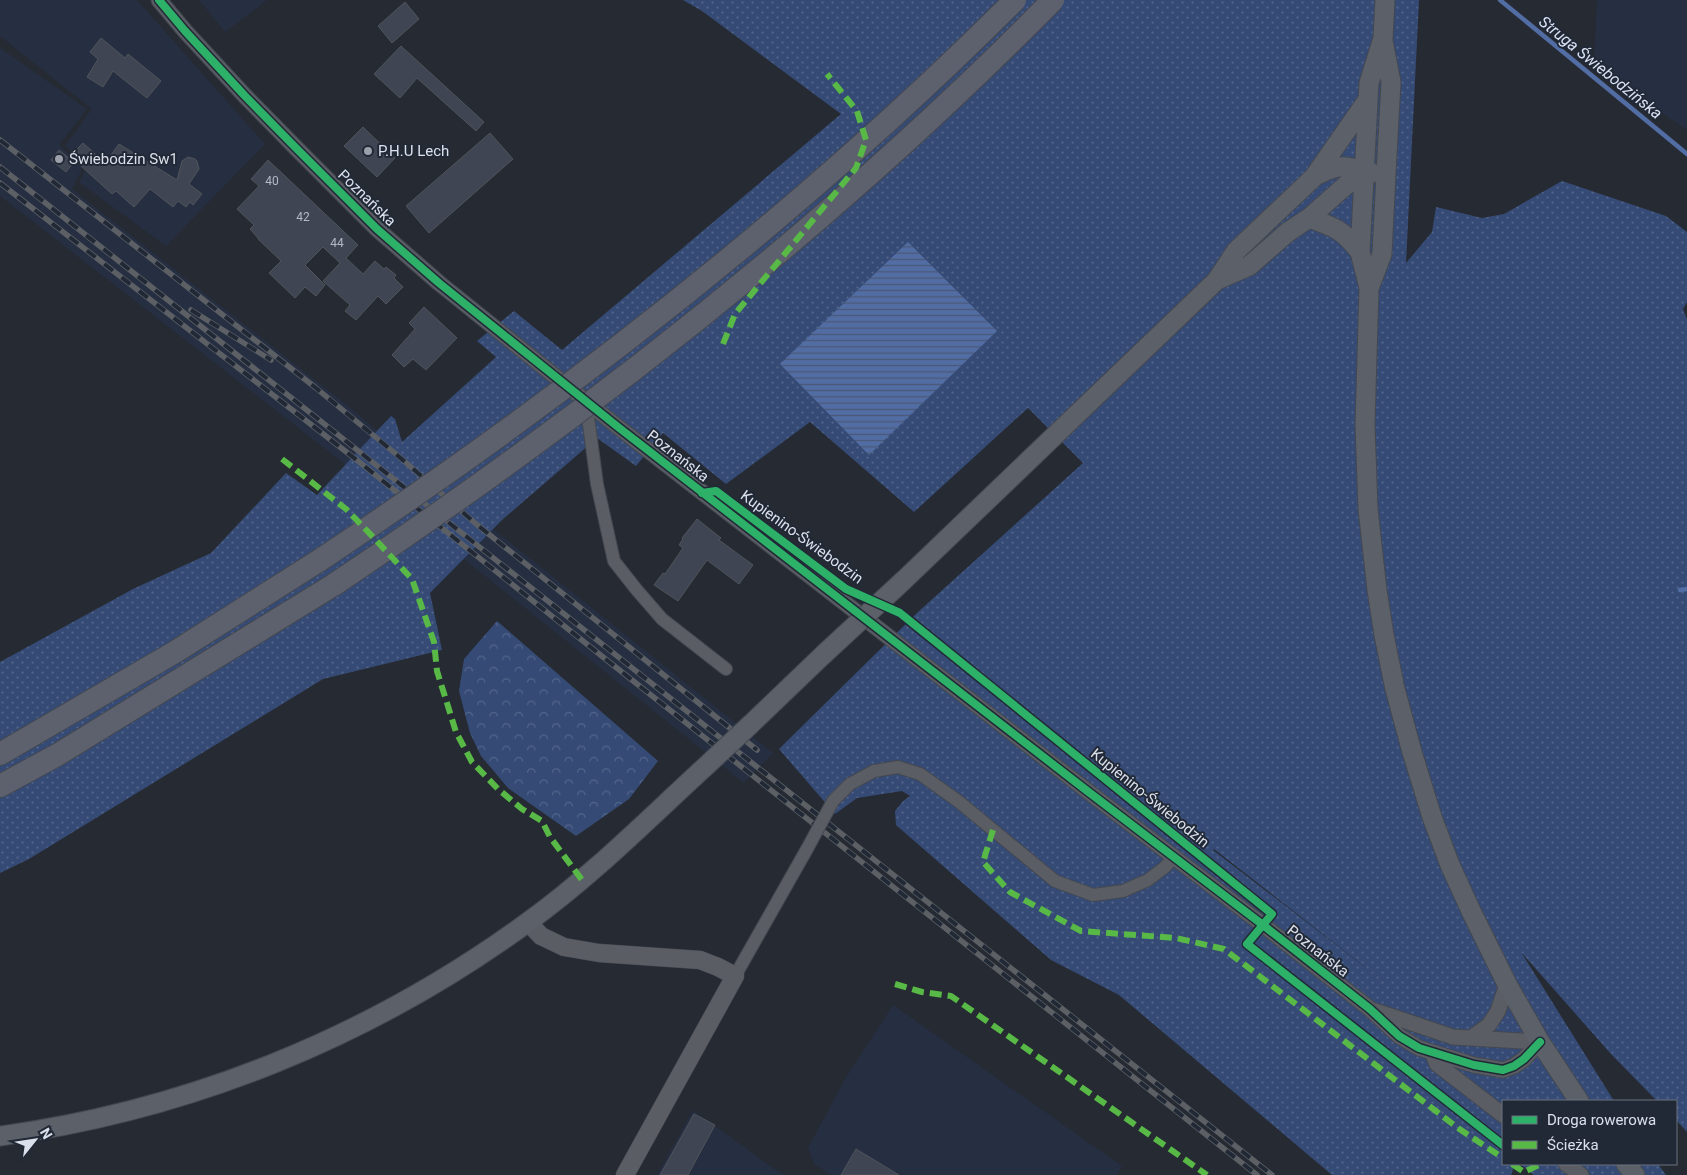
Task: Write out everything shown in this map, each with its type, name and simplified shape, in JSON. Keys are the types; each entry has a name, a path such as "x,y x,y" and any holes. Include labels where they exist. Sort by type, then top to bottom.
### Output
{"highway":[{"path":"0,754 175,652 320,560 462,464 543,404 680,300 831,171 931,81 1014,0"},
{"path":"0,786 57,755 335,584 403,539 552,433 697,321 842,199 948,103 1053,0"}],"main road":[{"path":"1370,288 1360,252 1364,173 1369,83 1383,38 1385,0"},
{"path":"1383,38 1392,82 1382,254 1370,288 1365,424 1368,509 1373,561 1384,635 1395,688 1412,752 1432,817 1450,865 1472,914 1508,984 1540,1042 1578,1100"},
{"path":"0,1136 61,1126 144,1107 198,1091 289,1058 343,1034 395,1007 464,965 528,922 582,880 706,766 904,580 1217,280 1236,251 1314,177 1368,100"},
{"path":"1314,177 1333,167 1343,166 1364,173 1386,174"},
{"path":"1217,280 1249,266 1288,232 1309,218 1345,186 1364,173"},
{"path":"1309,218 1335,227 1348,236 1360,252"},
{"path":"528,922 542,936 564,947 599,953 700,960 735,976 625,1175"},
{"path":"1627,1165 1635,1175"}],"street":[{"name":"Poznańska","path":"158,0 245,96 378,229 439,283 586,402 1370,1009 1399,1036 1419,1048 1474,1065 1503,1070 1514,1066 1524,1059 1540,1042"},
{"path":"586,402 597,484 614,560 662,619 726,669"},
{"path":"735,976 833,801 850,784 874,771 898,767 920,774 958,801 1055,880 1093,895 1123,891 1148,880 1165,867 1174,856"},
{"path":"1471,1038 1489,1025 1498,1011 1508,984"},
{"name":"Poznańska","path":"1370,1009 1447,1036 1540,1042"},
{"name":"Poznańska","path":"1432,1052 1437,1064 1502,1114"},
{"path":"1567,1165 1581,1175"}],"shaded area":[{"path":"0,0 137,0 265,144 166,246 79,182 88,166 65,146 92,109 0,36"},
{"path":"199,0 267,0 225,32"},
{"path":"1597,0 1687,0 1687,130 1594,67"},
{"path":"0,48 87,109 59,145 83,167 72,189 348,406 482,520 773,753 744,783 350,468 0,196"},
{"path":"908,242 997,331 869,455 780,364"},
{"path":"893,1005 1122,1166 1117,1175 832,1175 814,1164 808,1148 845,1079"},
{"path":"693,1110 776,1170 785,1175 657,1175"}],"green space":[{"path":"683,0 1419,0 1406,263 1432,232 1436,207 1482,218 1504,214 1562,181 1666,216 1687,232 1687,302 1683,309 1687,319 1687,1132 1677,1121 1677,1100 1656,1100 1611,1054 1521,952 1613,1100 1502,1100 1502,1165 1515,1165 1511,1175 1332,1175 1119,995 1051,960 896,825 895,811 910,796 902,791 857,798 835,814 779,749 918,612 1083,463 1028,408 914,512 810,422 726,484 663,433 636,466 597,438 502,520 430,593 442,650 323,679 29,859 0,873 0,662 133,589 211,553 286,473 317,495 391,416 395,419 402,442 496,357 477,341 514,311 562,350 841,114 702,11","holes":["1214,849 1391,987 1213,850"]},
{"path":"497,621 658,761 629,799 576,836 508,788 481,756 470,733 459,691 464,659"},
{"path":"1521,1165 1659,1165 1666,1175 1534,1175"}],"building":[{"path":"405,2 419,19 392,43 378,26"},
{"path":"101,38 125,58 128,54 161,81 147,98 113,71 103,87 87,77 98,59 90,52"},
{"path":"401,46 484,122 476,131 417,78 400,98 374,74"},
{"name":"P.H.U Lech","path":"363,127 395,158 377,177 344,146"},
{"path":"490,133 513,159 429,233 406,206"},
{"path":"83,143 105,163 119,144 177,180 182,161 188,157 195,159 199,169 189,184 202,194 193,205 190,202 186,207 178,201 173,207 150,189 134,207 116,191 112,194 70,156"},
{"name":"Świebodzin Sw1","path":"59,150 74,162 66,172 51,160"},
{"path":"268,160 358,245 346,258 363,274 375,261 384,269 386,267 396,275 394,278 403,287 386,304 378,296 356,320 345,311 350,305 323,281 340,263 323,247 305,265 325,285 316,296 305,287 295,298 269,273 281,261 258,239 250,229 254,225 237,209 259,186 251,179"},
{"path":"424,307 457,338 426,370 413,359 404,367 392,355 415,329 409,323"},
{"path":"697,519 721,538 719,540 753,565 739,584 707,560 678,601 654,585 663,573 665,574 683,548 679,545 682,538"},
{"path":"694,1114 715,1125 688,1175 660,1175"},
{"path":"856,1149 899,1175 841,1175"}],"waterway":[{"name":"Struga Świebodzińska","path":"1500,0 1687,154"},
{"path":"1680,590 1687,589"}],"railway":[{"path":"0,140 316,388 475,523 757,750"},
{"path":"0,167 1272,1175"},
{"path":"0,183 358,461 1257,1175"},
{"path":"191,310 271,360"}],"marked path":[{"path":"723,344 735,314 856,168 866,140 857,111 827,74"},
{"path":"282,459 346,509 412,579 434,642 437,671 456,732 472,762 498,789 522,809 542,821 550,837 582,880"},
{"path":"993,830 983,862 1010,892 1081,931 1176,938 1224,949 1458,1128 1502,1157"},
{"path":"895,984 922,992 951,996 1207,1175"},
{"path":"1514,1165 1524,1172 1539,1165"}],"cycle path":[{"path":"159,0 245,96 296,148 377,229 439,283 618,427 1263,925 1370,1009 1399,1036 1419,1048 1474,1065 1503,1070 1514,1066 1524,1059 1540,1042"},
{"name":"Kupienino-Świebodzin","path":"702,493 716,491 846,589 900,613 1272,914 1247,944 1502,1144"}],"place":[{"name":"P.H.U Lech","path":"368,151"},
{"name":"Świebodzin Sw1","path":"59,159"}]}
